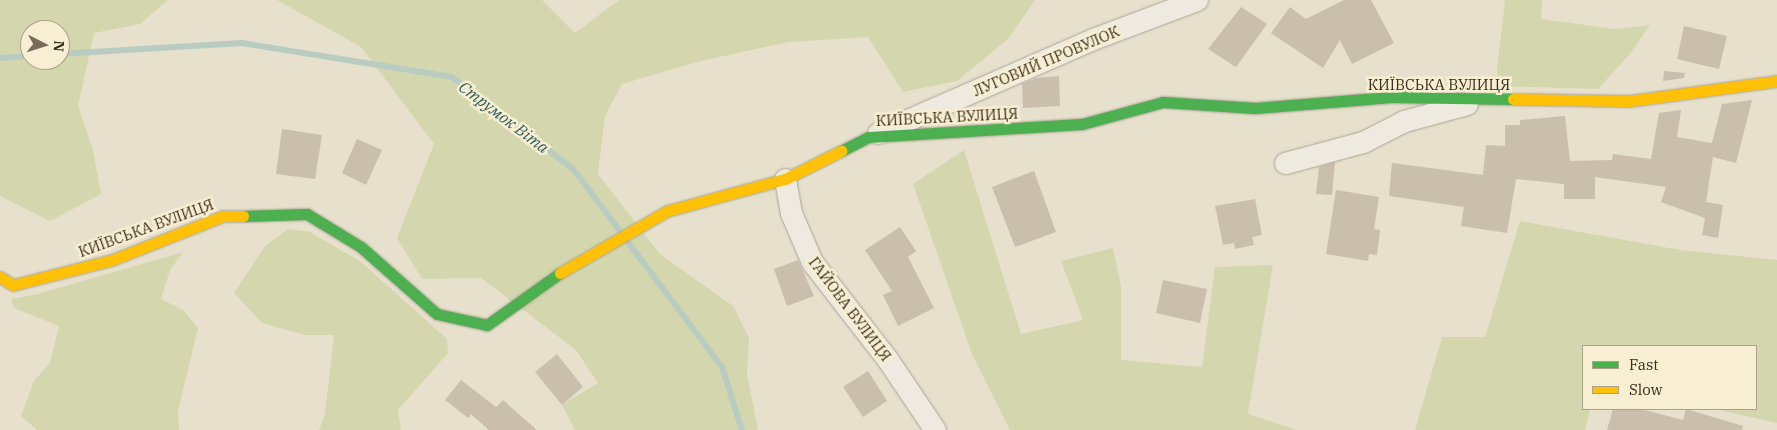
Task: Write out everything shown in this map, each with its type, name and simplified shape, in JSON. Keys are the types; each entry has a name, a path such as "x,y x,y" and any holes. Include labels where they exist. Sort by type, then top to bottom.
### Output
{"street":[{"name":"ЛУГОВИЙ ПРОВУЛОК","path":"869,137 1093,39 1197,0"},
{"name":"КИЇВСЬКА ВУЛИЦЯ","path":"0,277 13,286 112,260 223,216 306,214 361,247 437,314 488,325 545,282 667,211 785,179 869,137 1082,124 1163,102 1255,108 1392,97 1480,100 1629,101 1777,81"},
{"path":"1284,163 1363,142 1404,121 1480,100"},
{"name":"ГАЙОВА ВУЛИЦЯ","path":"785,179 791,213 812,262 888,360 935,430"}],"green space":[{"path":"0,0 168,0 140,24 94,33 78,106 93,150 101,194 50,221 0,196"},
{"path":"277,0 542,0 575,33 619,0 1035,0 1008,39 957,81 903,92 868,37 788,42 701,61 622,84 605,116 598,174 660,254 733,306 749,338 747,374 758,430 575,430 562,405 598,383 576,350 481,278 422,279 397,238 434,144 361,47"},
{"path":"1505,0 1542,0 1541,19 1615,29 1650,25 1629,55 1598,89 1499,86 1497,69"},
{"path":"964,150 1021,334 1083,320 1061,261 1113,248 1121,287 1121,360 1202,367 1215,267 1273,265 1248,414 1297,430 1010,430 972,354 913,184"},
{"path":"1520,221 1680,250 1777,260 1777,423 1719,410 1757,410 1757,345 1582,345 1582,410 1590,410 1585,430 1415,430 1442,337 1485,337"},
{"path":"288,229 310,232 361,262 447,339 448,353 398,410 401,430 319,430 325,414 334,335 305,335 262,323 234,293 265,246"},
{"path":"183,252 170,270 161,299 183,310 198,328 178,411 179,430 37,430 21,416 34,381 50,363 59,326 14,308 11,299 38,294"}],"building":[{"path":"1344,0 1371,0 1394,43 1352,64 1340,40 1323,68 1271,33 1290,7 1306,19"},
{"path":"1241,7 1267,24 1236,67 1208,49"},
{"path":"1684,26 1727,36 1719,69 1677,59"},
{"path":"1664,71 1685,73 1684,78 1663,81"},
{"path":"1059,76 1060,106 1023,108 1022,84 1036,78"},
{"path":"1752,100 1736,163 1713,157 1706,202 1723,205 1718,238 1702,235 1705,218 1661,202 1666,187 1595,177 1595,199 1564,199 1564,184 1516,179 1507,233 1461,226 1464,207 1389,196 1392,163 1483,175 1486,145 1505,146 1505,125 1520,125 1520,120 1565,116 1570,161 1612,160 1613,154 1651,159 1659,113 1681,110 1677,137 1712,143 1722,104"},
{"path":"282,129 322,135 315,179 276,174"},
{"path":"357,139 382,150 366,185 342,173"},
{"path":"1335,162 1332,195 1316,194 1319,167"},
{"path":"1034,171 1056,232 1015,247 992,187"},
{"path":"1336,190 1379,197 1374,229 1380,230 1377,255 1369,254 1368,261 1326,254"},
{"path":"1255,199 1262,235 1252,237 1254,245 1235,249 1234,243 1223,245 1215,206"},
{"path":"900,227 916,251 908,257 934,308 898,326 883,295 892,291 865,250"},
{"path":"798,260 814,296 787,306 774,269"},
{"path":"1163,280 1207,289 1200,323 1156,313"},
{"path":"557,354 583,387 562,405 535,372"},
{"path":"868,371 887,401 863,417 843,387"},
{"path":"461,380 496,407 503,400 537,430 489,430 471,414 468,418 445,400"},
{"path":"1613,410 1645,410 1683,420 1686,410 1689,410 1743,426 1742,430 1607,430"}],"waterway":[{"name":"Струмок Віта","path":"70,53 242,43 452,77 574,170 620,231"},
{"name":"Струмок Віта","path":"0,58 20,57"},
{"name":"Струмок Віта","path":"627,241 722,367 742,430"}],"traffic: fast":[{"path":"841,151 869,137 1082,124 1163,102 1255,108 1392,97 1513,99"},
{"path":"243,216 307,214 361,247 437,314 487,325 560,273"}],"traffic: slow":[{"path":"1513,99 1629,101 1777,81"},
{"path":"560,273 667,211 785,179 841,151"},
{"path":"0,277 13,285 112,260 223,216 243,216"}]}
